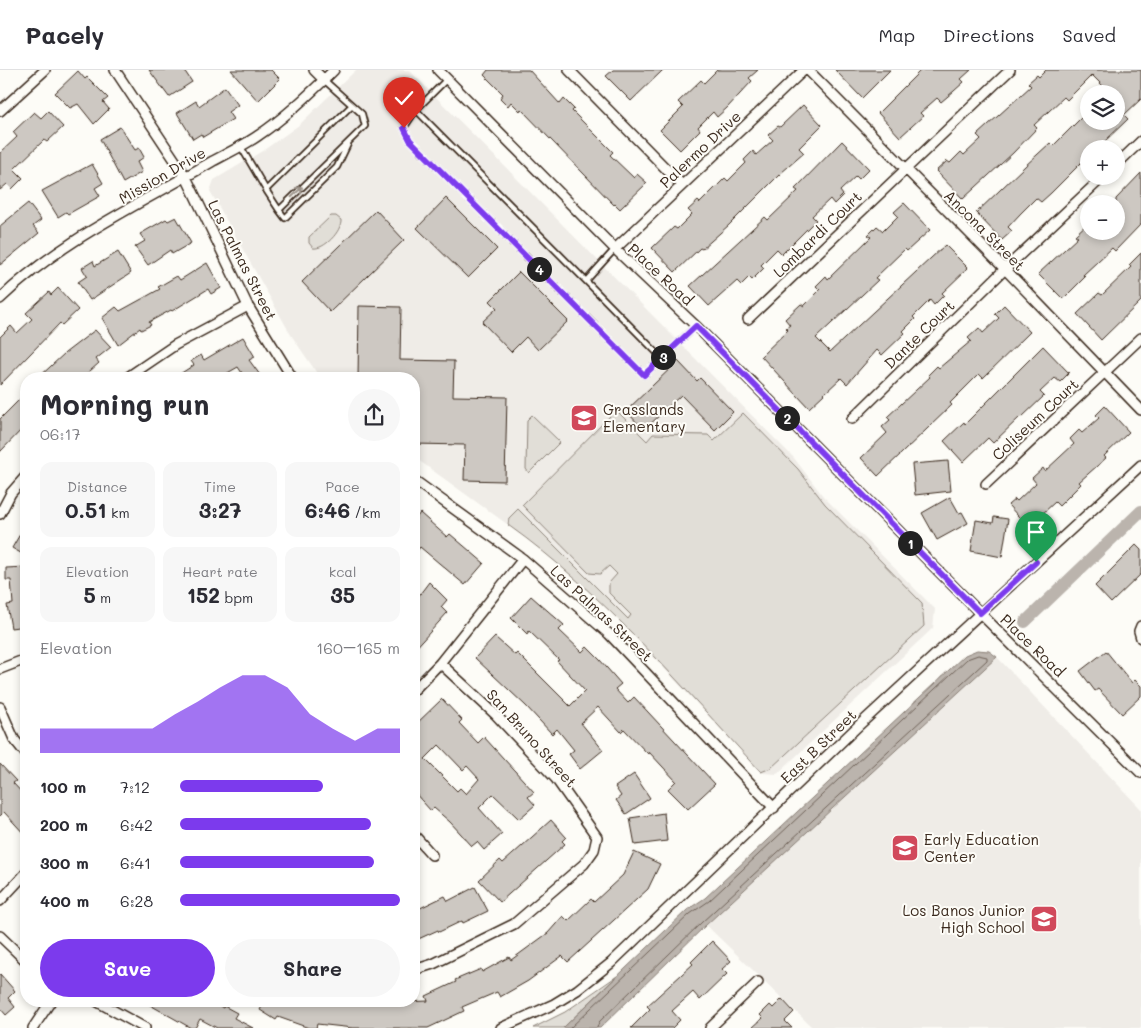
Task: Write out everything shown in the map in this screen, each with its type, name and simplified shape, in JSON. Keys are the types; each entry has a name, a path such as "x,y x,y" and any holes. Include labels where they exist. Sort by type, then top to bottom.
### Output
{"street":[{"path":"0,111 45,70"},
{"name":"Las Palmas Street","path":"116,70 186,177 248,306 289,372"},
{"path":"314,70 324,80"},
{"name":"Mission Drive","path":"0,299 20,280 60,251 101,225 259,135 286,114 334,70"},
{"name":"Place Road","path":"438,70 1141,773"},
{"name":"Palermo Drive","path":"616,249 804,70"},
{"name":"Ancona Street","path":"808,70 1141,410"},
{"name":"Lombardi Court","path":"748,319 1010,70"},
{"path":"575,72 682,185"},
{"path":"1125,156 1141,141"},
{"name":"Dante Court","path":"852,419 1005,269 1094,185"},
{"path":"135,372 175,345 248,306"},
{"name":"Coliseum Court","path":"986,484 1141,338"},
{"name":"East B Street","path":"501,1028 554,1004 612,963 856,728 1141,465"},
{"path":"0,514 11,493 20,483"},
{"name":"Las Palmas Street","path":"420,484 523,559 609,634 774,808"},
{"path":"420,684 440,663 523,559"},
{"path":"1141,626 1139,631 1141,638"},
{"path":"0,669 20,661"},
{"name":"San Bruno Street","path":"420,968 433,964 514,924 584,864 594,850 597,837 556,780 495,714 440,663"},
{"path":"0,707 14,739 20,746"},
{"path":"420,842 432,856"},
{"path":"0,901 20,879"},
{"path":"0,936 20,955"},
{"path":"710,1028 758,982"},
{"path":"33,1028 46,1007"},
{"path":"107,1007 145,1028"}],"lane":[{"path":"447,79 416,110 404,128 417,147 644,375 696,326"},
{"path":"279,210 365,126 362,114 324,80"},
{"path":"266,190 352,105"},
{"path":"416,110 662,358"},
{"path":"240,146 285,218 337,167 350,141"},
{"path":"586,281 616,249"}],"shaded area":[{"name":"Grasslands Elementary","path":"356,70 409,70 794,458 823,496 935,609 933,628 777,774 762,773 602,602 536,545 420,461 420,372 316,372 291,335 210,191 214,180 264,150 299,125"},
{"path":"331,216 336,216 341,220 339,229 327,243 313,248 309,243 309,237"},
{"path":"616,410 647,441 653,434 708,435 714,441 743,413 798,469 825,504 922,603 924,626 771,768 761,772 610,611 543,552 508,525 509,518 518,509 628,619 631,615 609,593 609,583 617,574 609,566 600,574 589,573 522,505"},
{"path":"532,415 560,442 529,473 526,469 527,420"},
{"path":"997,657 1141,809 1141,1028 813,1028 706,925"},
{"path":"617,976 563,1028 533,1028 565,1012"}],"water":[{"path":"977,650 989,651 997,657 706,925 600,1028 563,1028 687,910 705,898 965,655"}],"building":[{"path":"149,70 184,70 192,82 169,97"},
{"path":"231,70 271,70 280,79 258,101"},
{"path":"488,70 529,70 560,104 564,99 574,109 572,111 613,152 610,155 634,178 637,174 647,183 620,209 614,205 521,109 520,111 511,102 508,106 500,98 503,94 484,75"},
{"path":"613,70 663,70 631,101 606,76"},
{"path":"717,70 758,70 749,78 752,81 727,108 717,117 713,112 698,127 700,130 680,150 660,130 683,107 678,102 701,80 704,83"},
{"path":"835,70 890,70 862,98"},
{"path":"921,70 971,70 961,79 964,82 941,102 937,98 920,113 923,116 900,137 878,113"},
{"path":"1046,70 1141,70 1141,99 1125,114 1125,85 1102,85 1092,75 1067,100 1064,97 1034,125 1037,128 963,199 936,171 947,161 950,163 961,152 964,155 981,139 977,135 1031,86 1028,83 1037,75 1039,77"},
{"path":"78,71 85,79 87,77 108,98 103,102 109,109 94,124 78,104 70,108 55,93"},
{"path":"225,87 238,105 228,112 233,119 203,137 201,134 193,139 177,113 196,101 199,106"},
{"path":"803,105 822,125 799,148 804,153 781,173 729,225 702,249 700,248 675,272 652,248 674,227 677,229 692,214 688,210 698,201 700,203 725,178 728,181 746,163 744,160 753,151 756,155 773,140 768,135 778,126 780,127"},
{"path":"48,111 63,127 47,142 44,140 14,169 23,178 12,189 7,184 0,190 0,153 17,137 13,132 34,112 41,118"},
{"path":"1080,119 1080,130 1117,130 1106,140 1080,140 1080,164 1041,202 1036,198 1008,227 1012,231 1002,240 976,213 1050,143 1053,146"},
{"path":"120,127 135,150 139,148 144,157 137,162 142,172 123,183 100,139"},
{"path":"842,141 869,169 859,179 856,176 840,191 843,195 834,204 830,199 812,216 816,220 782,254 777,249 761,265 764,268 752,280 749,277 741,285 737,281 709,306 690,286 765,217 768,220 798,191 795,189"},
{"path":"92,164 103,183 95,188 100,196 68,214 66,212 58,217 42,191"},
{"path":"1141,173 1141,224 1115,251 1112,248 1083,275 1085,277 1063,299 1038,274 1078,237 1075,235 1080,230 1080,240 1125,240 1125,195 1120,195"},
{"path":"446,198 497,249 468,278 417,228"},
{"path":"28,203 41,220 33,226 39,233 0,265 0,226"},
{"path":"904,203 930,230 907,251 905,249 875,278 878,280 816,338 830,352 945,245 968,268 942,293 944,295 934,305 930,300 913,317 915,319 903,331 905,333 882,355 877,350 847,384 841,378 809,408 761,356 788,330 786,328 790,325 785,319 801,304 804,306 820,290 816,286 826,276 828,279 871,237 868,235 877,226 883,231 898,216 894,212"},
{"path":"376,210 404,240 330,312 302,282"},
{"path":"176,217 191,243 172,254 170,250 148,265 135,247 145,241 140,234 166,219 168,221"},
{"path":"118,252 131,273 90,300 78,282 87,276 82,268 93,261 95,266"},
{"path":"1141,253 1141,301 1101,340 1077,314 1099,293 1102,295 1131,267 1129,265"},
{"path":"207,263 221,288 211,294 208,289 172,311 149,322 151,325 141,330 140,328 118,345 102,318 116,307 120,311 160,289 158,287 177,276 180,280"},
{"path":"519,272 568,321 538,350 526,337 511,352 482,322 497,308 490,301"},
{"path":"58,288 78,310 62,325 60,323 0,385 0,337 11,326 17,333 32,319 26,313 49,292 51,295"},
{"path":"1004,305 1030,332 983,378 979,374 950,403 952,405 878,476 861,458 887,433 882,427 890,420 887,417 930,377 928,375 937,366 939,368 971,341 968,338 979,328 983,333 999,318 995,314"},
{"path":"359,306 401,307 400,360 454,361 453,396 507,397 505,481 464,480 465,445 420,444 420,372 358,372"},
{"path":"95,330 111,347 96,359 99,363 89,372 45,372 65,353"},
{"path":"243,337 255,357 249,360 258,372 241,372 238,367 229,372 183,372 194,365 191,361 201,355 204,360"},
{"path":"1043,346 1069,373 1060,382 1055,378 1040,392 1044,396 1021,418 993,443 988,438 963,462 944,441 964,422 965,424"},
{"path":"678,361 697,381 700,378 733,412 715,430 681,395 644,430 626,411"},
{"path":"20,399 20,431 0,452 0,419"},
{"path":"1105,406 1129,432 1104,456 1106,458 1079,482 1081,484 1059,506 1055,502 1028,527 1008,505 1015,499 1017,501 1036,483 1032,478 1043,468 1045,471 1074,444 1070,439 1079,430 1082,433 1099,418 1096,415"},
{"path":"948,461 951,491 915,495 912,464"},
{"path":"950,497 959,513 962,512 968,523 937,540 922,513"},
{"path":"420,513 447,537 450,534 484,563 465,585 420,547"},
{"path":"994,517 1008,519 1002,557 971,551 976,520 993,523"},
{"path":"20,534 20,553 12,548"},
{"path":"1136,545 1141,550 1141,574 1111,603 1095,586"},
{"path":"20,567 20,627 11,628 7,605 13,604 11,580 6,580 6,568"},
{"path":"429,582 447,600 441,607 447,613 420,643 420,594"},
{"path":"531,596 564,625 559,630 582,652 587,647 600,660 621,684 615,689 628,703 634,697 715,784 688,809 668,789 676,781 649,752 648,754 624,729 621,732 598,707 581,723 603,750 580,769 569,754 574,750 557,729 552,734 526,706 475,658 495,637 515,655 517,653 570,706 585,691 557,661 559,660 529,631 527,634 511,618"},
{"path":"1106,651 1132,683 1135,680 1141,686 1141,696 1122,714 1098,689 1095,691 1080,671"},
{"path":"442,699 462,720 459,723 478,743 484,737 534,792 528,797 535,805 519,819 493,794 479,808 502,834 484,850 477,842 472,846 434,808 431,811 420,799 420,720","holes":["439,745 463,770 467,766 479,779 466,794 460,788 457,791 425,759"]},
{"path":"0,764 16,781 13,783 20,791 20,829 4,812 0,816"},
{"path":"634,774 650,798 626,814 616,800 621,796 615,787"},
{"path":"664,813 667,841 635,845 630,818"},
{"path":"551,820 566,837 562,841 565,844 500,902 479,880 500,860 503,863"},
{"path":"634,852 660,864 648,889 568,962 562,956 528,981 500,997 497,992 462,1007 464,1011 428,1028 353,1028 317,1024 316,1028 309,1028 278,1017 276,1020 260,1010 262,1007 420,1007 420,1001 428,1001 426,996 456,982 455,980 481,969 482,972 509,957 511,960 548,933 563,916 568,921 591,899 594,902 623,875"},
{"path":"475,887 488,911 463,923 462,921 420,938 420,908 445,896 448,901"},
{"path":"712,941 731,961 722,969 727,974 700,1000 693,992 672,1011 680,1020 672,1028 631,1028 650,1009 647,1006 693,964 691,962"},
{"path":"0,974 15,991 8,998 15,1007 6,1015 0,1008"},
{"path":"782,999 794,1012 785,1021 792,1028 752,1028 763,1018 760,1015 770,1005 773,1008"},
{"path":"154,1007 226,1007 237,1013 234,1018 253,1028 217,1028 200,1019 195,1028 191,1028"}],"waterway":[{"path":"1025,622 1141,511"}],"place":[{"name":"Grasslands Elementary","path":"584,418"},
{"name":"Early Education Center","path":"905,848"},
{"name":"Los Banos Junior High School","path":"1044,919"}],"route":[{"path":"404,128 410,140 644,375 696,326 980,613 1036,562"}]}
